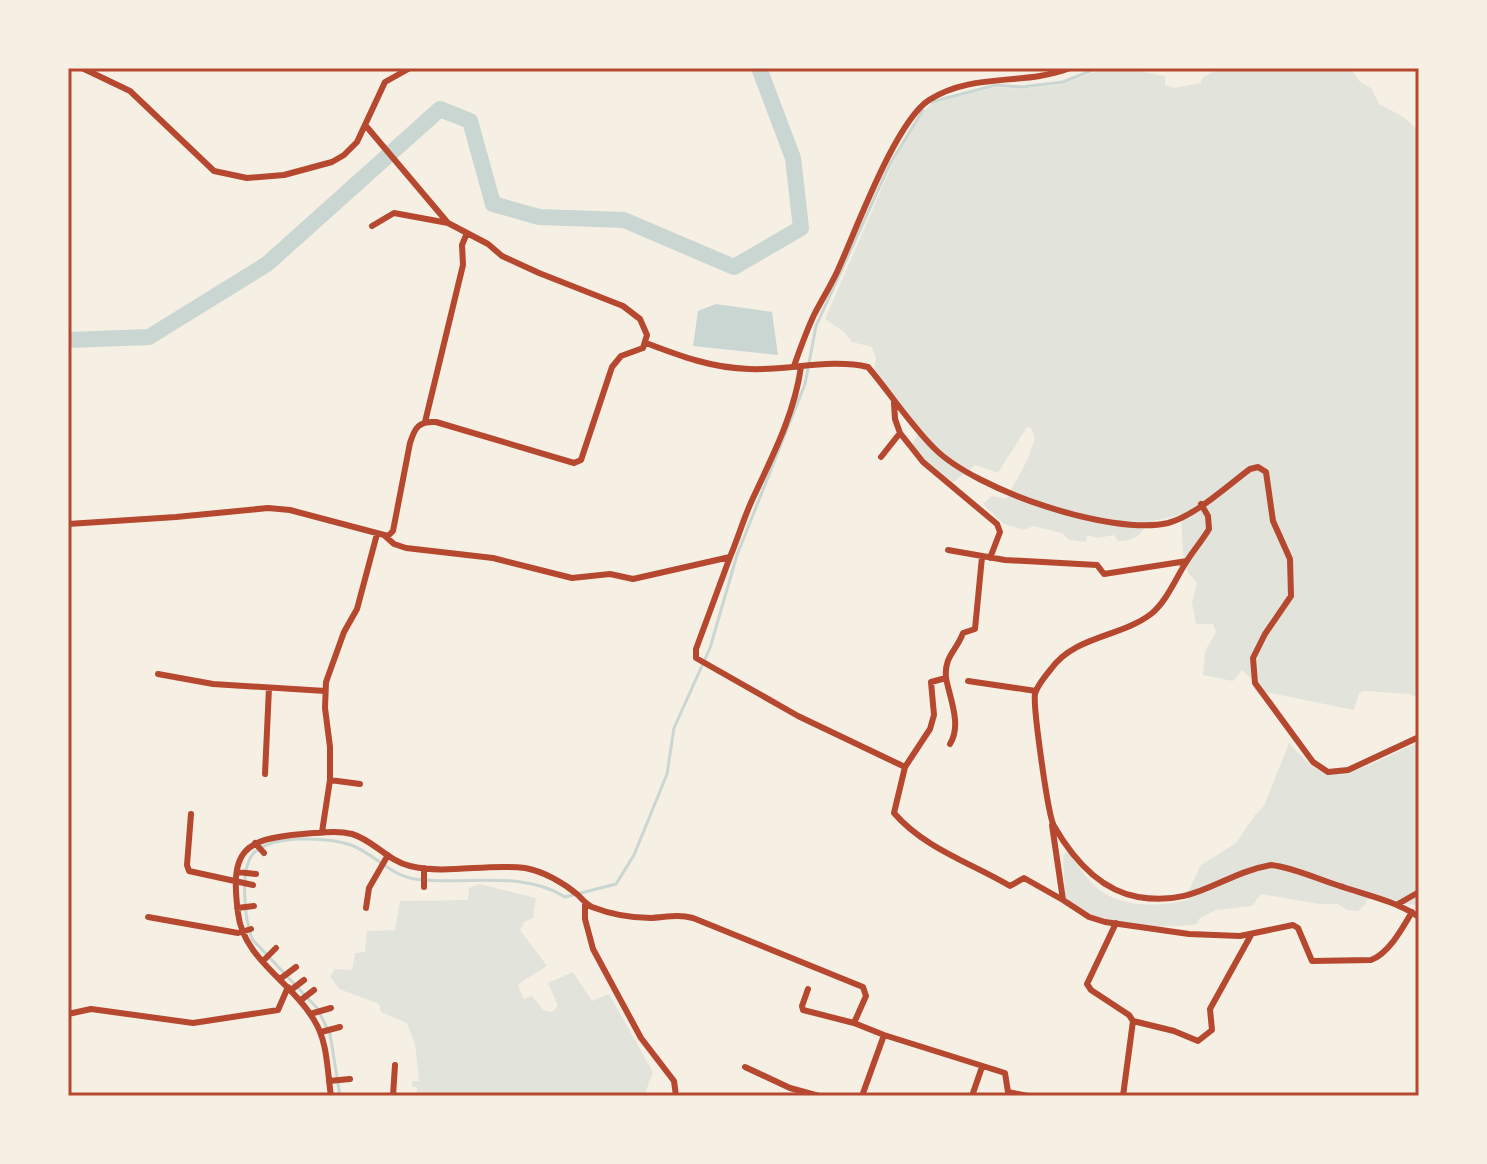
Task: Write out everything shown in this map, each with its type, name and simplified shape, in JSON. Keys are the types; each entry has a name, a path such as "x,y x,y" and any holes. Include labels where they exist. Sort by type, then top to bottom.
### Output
{"street":[{"path":"82,68 130,91 214,171 247,178 284,175 344,155 357,142 366,126 385,82 410,68"},
{"path":"905,767 798,716 696,658 696,649 751,501 797,397 799,367 814,315 837,273 883,169 916,112 927,101 967,83 1049,76 1070,68"},
{"path":"366,126 448,223"},
{"path":"372,226 394,213 448,223 488,244 502,256 623,306 640,319 647,335 643,348 621,356 612,367 583,456 578,462 436,422 425,422 415,429 393,531 381,535"},
{"path":"425,422 445,334 452,317 463,265 462,245 467,233"},
{"path":"646,343 709,365 750,369 846,364 868,367 935,450 960,470 996,489 1056,509 1119,523 1167,523 1185,516 1250,469 1258,467 1266,472 1273,521 1290,559 1291,596 1253,658 1255,683 1313,762 1328,772 1348,770 1419,737"},
{"path":"894,403 900,433 923,462 997,524 1000,532 986,557 975,629 963,633 947,659 946,678 957,726 950,744"},
{"path":"881,457 900,433"},
{"path":"1063,900 1039,736 1036,691 1058,660 1069,651 1149,615 1158,607 1209,529 1208,516 1201,504"},
{"path":"68,524 268,508 290,510 381,535 406,548 493,558 572,578 610,574 633,579 730,557"},
{"path":"322,832 330,780 325,691 344,632 357,609 381,535"},
{"path":"948,550 1041,563 1097,565 1104,574 1187,561"},
{"path":"158,674 213,684 325,691"},
{"path":"946,678 931,682 934,715 930,729 905,767 894,813 932,846 968,861 1010,886 1024,878 1089,917 1189,934 1251,935 1293,925 1298,928 1312,961 1371,960 1378,957 1412,912"},
{"path":"968,681 1036,691"},
{"path":"265,774 269,688"},
{"path":"330,780 360,784"},
{"path":"191,814 187,869 246,883"},
{"path":"1051,823 1084,867 1098,881 1120,893 1140,898 1178,899 1271,865 1284,866 1398,904 1419,917"},
{"path":"331,1096 331,1029 313,1012 308,995 288,973 270,955 252,951 241,932 247,907 248,873 240,856 322,832 353,834 384,860 424,870 481,866 525,868 570,888 583,900 630,917 672,914 693,918 863,987 866,996 854,1023"},
{"path":"366,908 369,888 384,860"},
{"path":"424,870 424,884"},
{"path":"1398,904 1419,892"},
{"path":"583,900 593,949 641,1038 674,1081 676,1096"},
{"path":"148,917 241,932 251,929"},
{"path":"1116,923 1087,984 1133,1021 1123,1096"},
{"path":"1133,1021 1174,1031 1198,1041 1212,1030 1210,1009 1251,935"},
{"path":"68,1014 91,1009 182,1023 222,1020 278,1010 296,985"},
{"path":"808,989 803,1010 854,1023 1005,1073 1008,1092 1028,1096"},
{"path":"313,1012 328,1008"},
{"path":"862,1096 884,1035"},
{"path":"393,1096 395,1065"},
{"path":"745,1067 790,1088 819,1096"},
{"path":"972,1096 982,1067"},
{"path":"332,1081 348,1080"},
{"path":"786,1096 790,1088"}],"shaded area":[{"path":"1105,68 1165,76 1165,85 1174,88 1201,83 1202,78 1220,68 1350,68 1360,82 1371,88 1379,104 1402,116 1419,131 1419,699 1410,694 1364,691 1359,693 1354,710 1255,690 1252,679 1242,670 1233,681 1203,675 1205,651 1216,632 1213,624 1196,624 1192,602 1197,583 1188,573 1183,553 1181,515 1148,522 1136,537 1124,541 1118,541 1114,535 1098,538 1087,535 1086,542 1069,540 1062,533 1033,526 1024,530 1004,524 983,504 992,496 1006,499 1028,459 1035,438 1031,428 1027,427 998,473 976,465 953,482 924,460 912,444 921,430 874,369 876,358 872,347 852,342 844,332 825,319 892,165 919,116 932,103 996,87 1022,89 1063,84"},
{"path":"716,304 772,312 778,355 693,346 698,311"},
{"path":"1419,742 1419,905 1372,898 1366,900 1358,911 1347,910 1338,904 1319,904 1261,894 1252,906 1216,910 1199,919 1197,924 1156,926 1096,917 1065,897 1063,855 1068,851 1091,882 1112,897 1136,904 1188,900 1189,890 1201,865 1236,843 1264,806 1289,743 1313,767 1332,774 1357,769"},
{"path":"479,884 536,898 533,918 524,922 520,930 547,966 520,983 518,986 524,999 532,996 543,1010 552,1012 558,1006 548,983 573,972 592,1001 609,994 653,1072 644,1096 417,1095 417,1088 411,1086 413,1081 419,1081 415,1044 407,1023 381,1012 379,1004 339,989 330,976 335,969 352,970 355,953 365,952 367,931 395,930 400,901 468,900 469,888"}],"waterway":[{"path":"68,340 149,337 267,264 440,109 470,121 493,204 539,217 624,220 734,267 801,228 793,158 759,68"},
{"path":"931,102 996,85 1022,87 1063,82 1098,68"},
{"path":"340,1096 330,1034 317,1008 252,939 245,893 250,858 256,851 276,842 316,839 351,845 398,874 415,879 529,883 565,897 616,884 634,855 667,774 674,728 710,648 737,555 805,384 816,326 890,164 923,110"}]}
